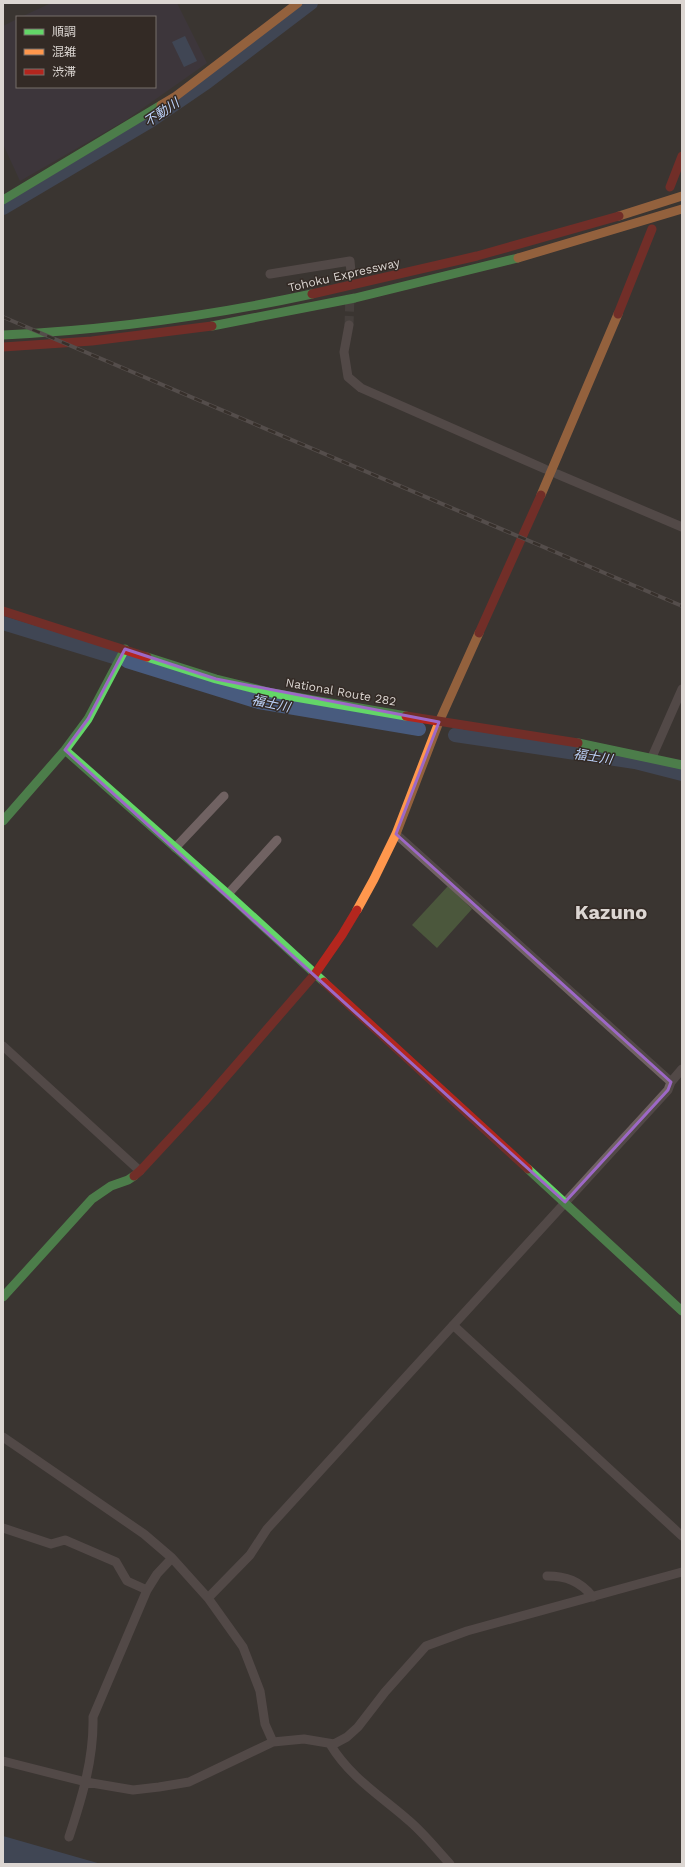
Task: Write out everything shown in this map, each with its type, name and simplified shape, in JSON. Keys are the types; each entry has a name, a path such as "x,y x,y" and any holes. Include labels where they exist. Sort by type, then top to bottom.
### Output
{"main road":[{"path":"3,200 176,96 298,3"},
{"path":"670,187 682,156"},
{"name":"Tohoku Expressway","path":"7,335 67,331 154,322 285,301 476,256 568,231 682,196"},
{"name":"Tohoku Expressway","path":"3,347 92,342 156,335 280,315 396,289 565,245 682,209"},
{"path":"3,1297 92,1199 111,1186 128,1180 140,1171 204,1102 315,974 342,935 374,879 396,834 439,722 518,548 587,390 652,229"},
{"name":"National Route 282","path":"3,611 216,679 272,693 439,722 540,736 652,757 682,765"},
{"path":"3,821 66,750 88,719 125,649"},
{"path":"66,750 228,894 682,1311"}],"street":[{"path":"270,274 350,262 351,272"},
{"path":"349,325 344,352 348,377 361,388 545,469"},
{"path":"557,474 682,527"},
{"path":"652,757 682,689"},
{"path":"175,848 224,796"},
{"path":"396,834 671,1082"},
{"path":"228,894 277,840"},
{"path":"3,1046 140,1171"},
{"path":"208,1598 250,1555 267,1529 668,1090 671,1082 682,1069"},
{"path":"453,1325 682,1536"},
{"path":"3,1436 144,1534 172,1558 208,1598 243,1647 260,1691 265,1724 273,1742"},
{"path":"3,1528 51,1544 65,1540 72,1543 116,1562 127,1581 147,1590"},
{"path":"69,1837 86,1782 93,1729 93,1717 147,1590 157,1574 172,1558"},
{"path":"3,1760 86,1782 132,1790 160,1788 189,1782 273,1742 304,1739 330,1744 347,1737 358,1727 385,1692 426,1646 467,1631 682,1572"},
{"path":"547,1576 569,1578 584,1587 593,1597"},
{"path":"330,1744 339,1760 349,1771 409,1820 450,1864"}],"highlighted area":[{"path":"125,649 216,679 439,722 396,834 671,1082 668,1090 565,1202 65,750 88,719"}],"shaded area":[{"path":"51,3 177,3 207,63 126,120 20,181 3,144 3,26 16,20 16,88 156,88 156,16 23,16"}],"green space":[{"path":"448,886 472,909 437,948 412,925"}],"water":[{"path":"185,36 197,61 184,67 172,42"},
{"path":"3,1836 101,1864 3,1864"}],"waterway":[{"name":"不動川","path":"3,208 150,121 207,82 311,3"},
{"name":"福士川","path":"3,623 114,657"},
{"name":"福士川","path":"127,661 259,702 419,729"},
{"name":"福士川","path":"455,735 635,762 682,774"}],"tunnel":[{"path":"349,325 350,295"}],"railway":[{"path":"3,317 682,606"}],"traffic: fast":[{"path":"3,200 161,105"},
{"path":"212,326 355,298 518,258"},
{"path":"3,335 81,330 158,321 235,309 312,294"},
{"path":"3,821 65,750 88,719 125,649"},
{"path":"147,657 216,679 272,693 406,716"},
{"path":"578,743 682,765"},
{"path":"65,750 230,896 324,982"},
{"path":"528,1169 682,1311"},
{"path":"3,1297 92,1199 111,1186 128,1180 134,1176"}],"traffic: slow":[{"path":"161,105 176,96 298,3"},
{"path":"619,216 682,196"},
{"path":"518,258 682,209"},
{"path":"541,495 618,314"},
{"path":"357,910 396,834 439,722 479,633"}],"traffic: jam":[{"path":"670,187 682,156"},
{"path":"312,294 477,256 619,216"},
{"path":"618,314 652,229"},
{"path":"3,347 92,341 212,326"},
{"path":"479,633 541,495"},
{"path":"3,611 147,657"},
{"path":"406,716 578,743"},
{"path":"134,1176 204,1102 315,974 357,910"},
{"path":"324,982 528,1169"}],"district":[{"name":"Kazuno","path":"611,912"}]}
